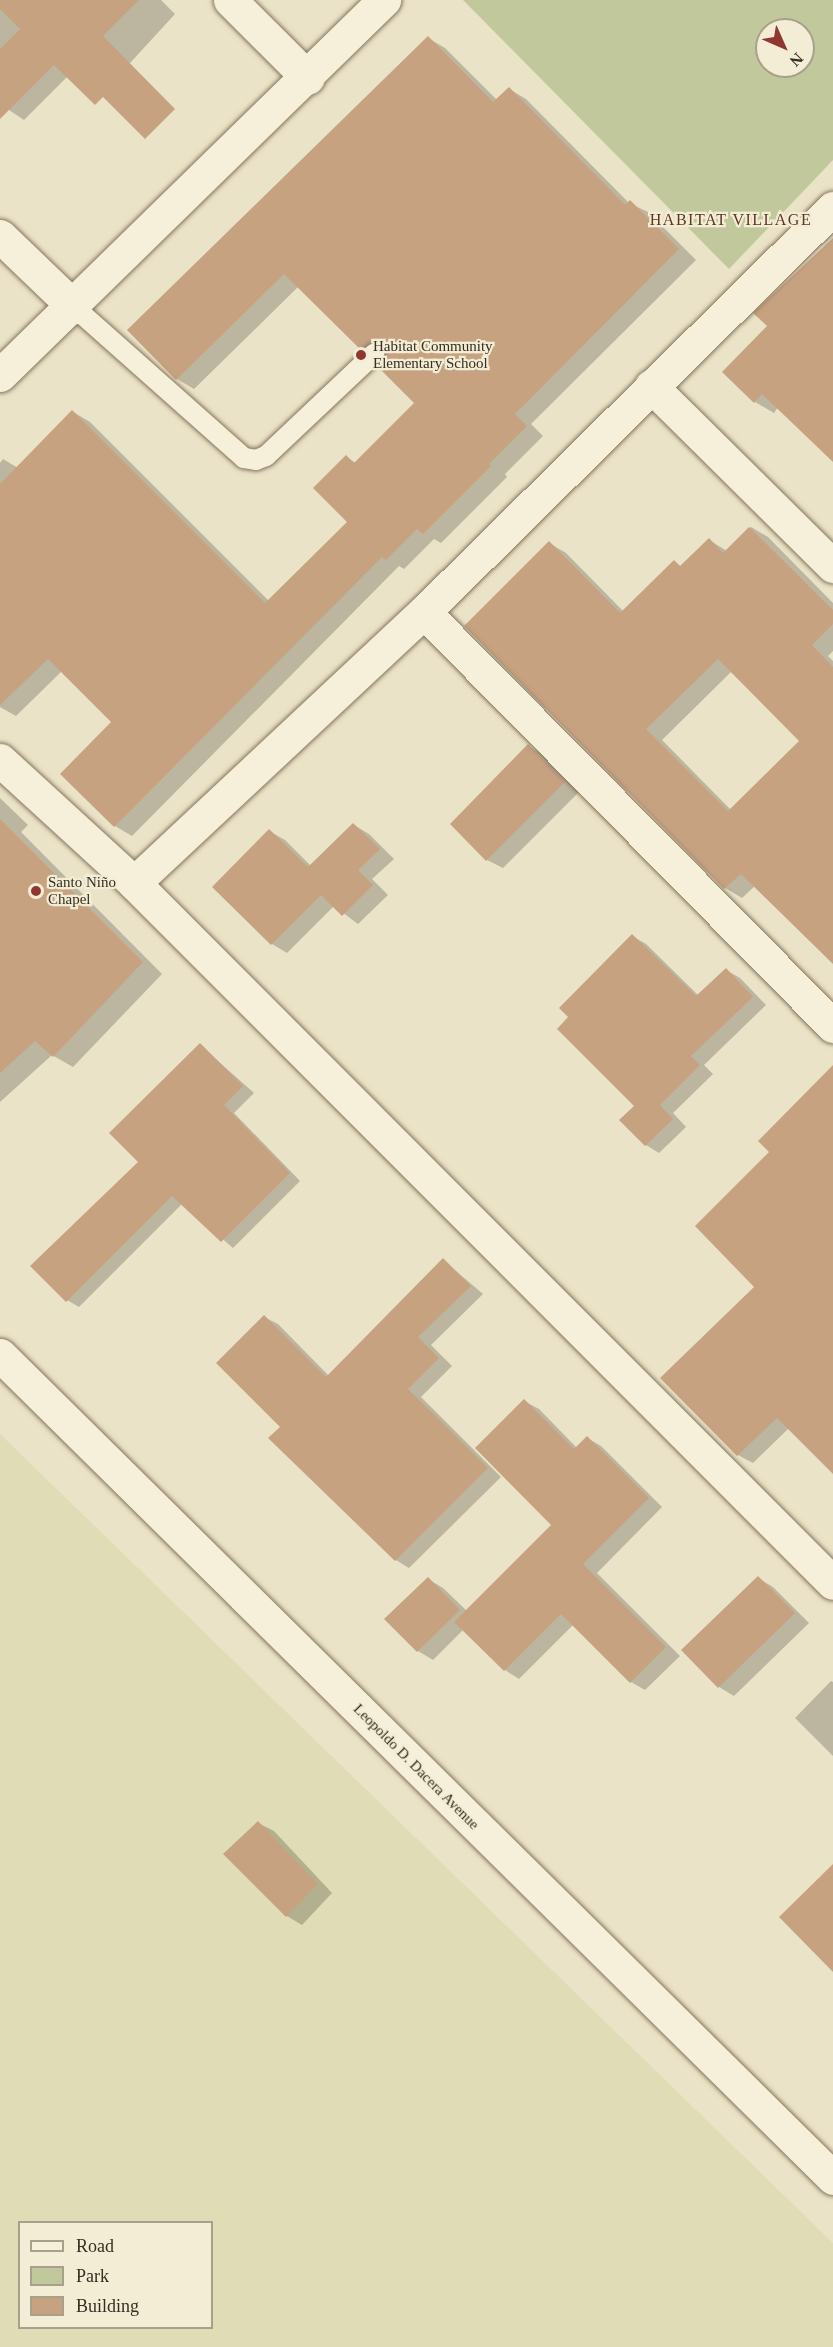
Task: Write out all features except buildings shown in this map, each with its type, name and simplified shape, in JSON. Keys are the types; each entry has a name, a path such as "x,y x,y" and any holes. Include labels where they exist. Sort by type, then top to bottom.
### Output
{"street":[{"path":"230,0 308,78"},
{"path":"0,375 74,307 308,78 384,0"},
{"path":"134,883 424,612 833,208"},
{"path":"0,236 74,307"},
{"path":"651,386 833,566"},
{"path":"424,612 833,1026"},
{"path":"0,760 134,883 833,1583"},
{"name":"Leopoldo D. Dacera Avenue","path":"0,1355 833,2178"}],"lane":[{"path":"74,307 235,450 256,460 266,456 374,354"}],"shaded area":[{"path":"0,1434 833,2243 833,2347 0,2347"}],"green space":[{"path":"463,0 833,0 833,160 729,269"}],"place":[{"name":"Habitat Community Elementary School","path":"361,355"},
{"name":"Santo Niño Chapel","path":"36,891"}],"district":[{"name":"HABITAT VILLAGE","path":"731,220"}]}
